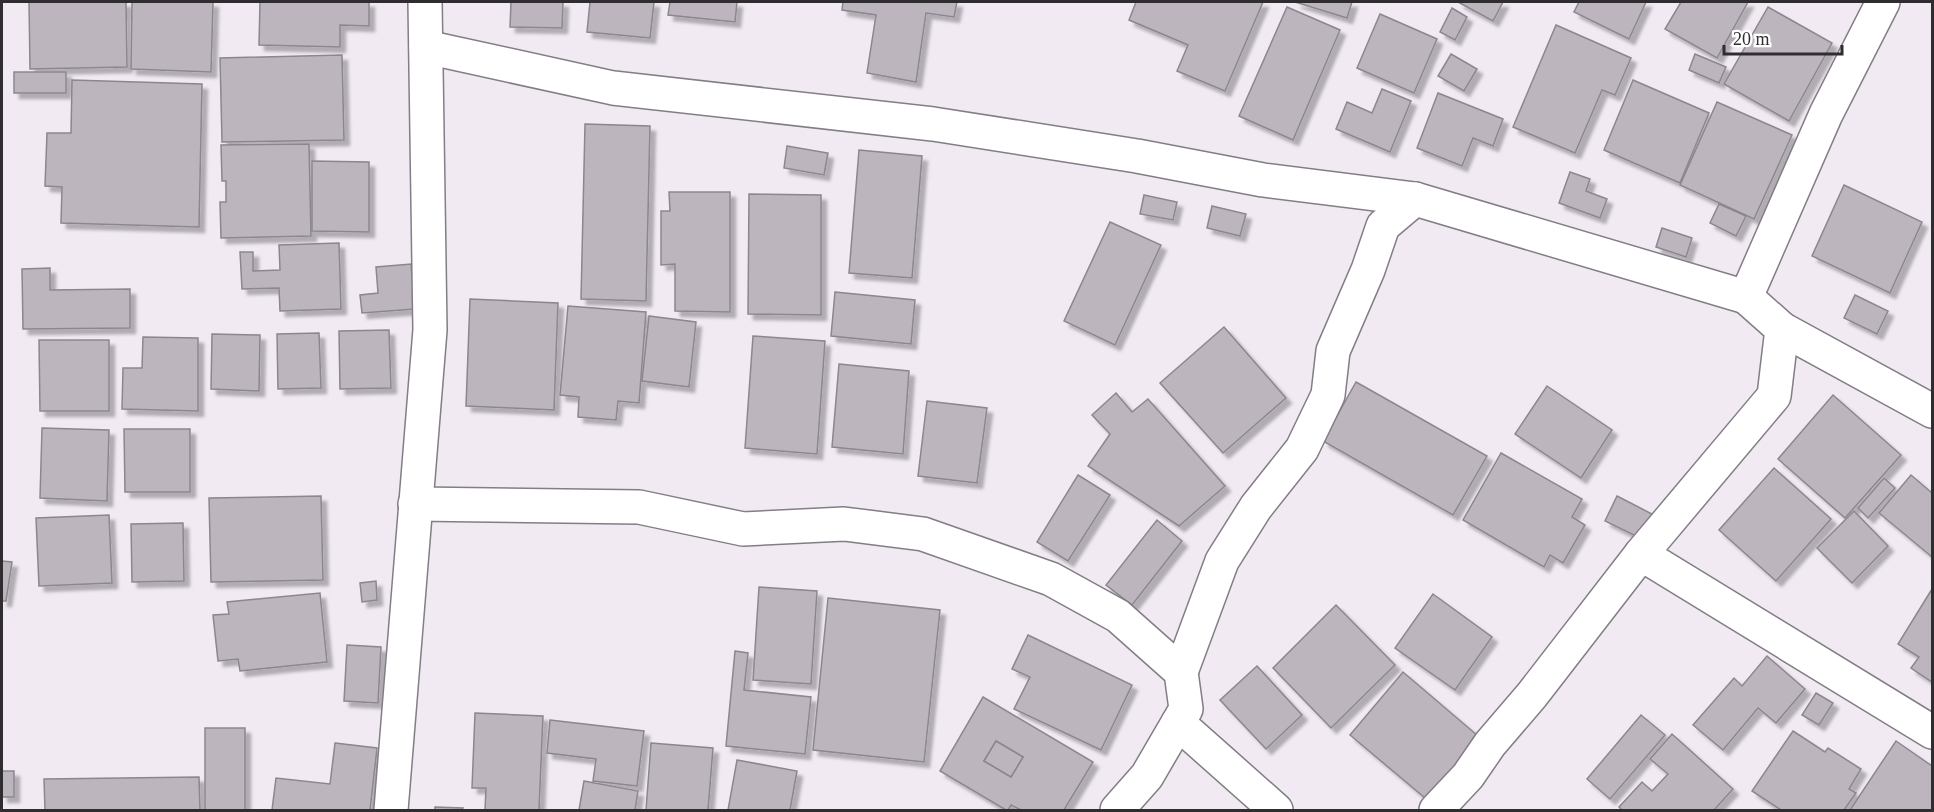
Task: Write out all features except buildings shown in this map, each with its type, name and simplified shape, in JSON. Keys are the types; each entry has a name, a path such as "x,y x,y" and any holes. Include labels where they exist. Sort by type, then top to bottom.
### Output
{"street":[{"path":"391,810 430,330 425,2"},
{"path":"1746,297 1826,114 1883,2"},
{"path":"426,47 613,88 933,124 1137,156 1263,180 1415,199 1746,297 1782,329 1932,411"},
{"path":"1117,810 1147,776 1186,709 1181,672 1222,561 1256,507 1302,449 1328,395 1333,351 1368,270 1383,226 1415,199"},
{"path":"1436,810 1467,776 1490,744 1532,695 1641,554 1774,396 1782,329"},
{"path":"415,504 639,507 743,530 844,524 922,534 1051,579 1118,616 1181,672"},
{"path":"1641,554 1932,732"},
{"path":"1178,723 1276,810"},
{"path":"1461,810 1467,776"}]}
